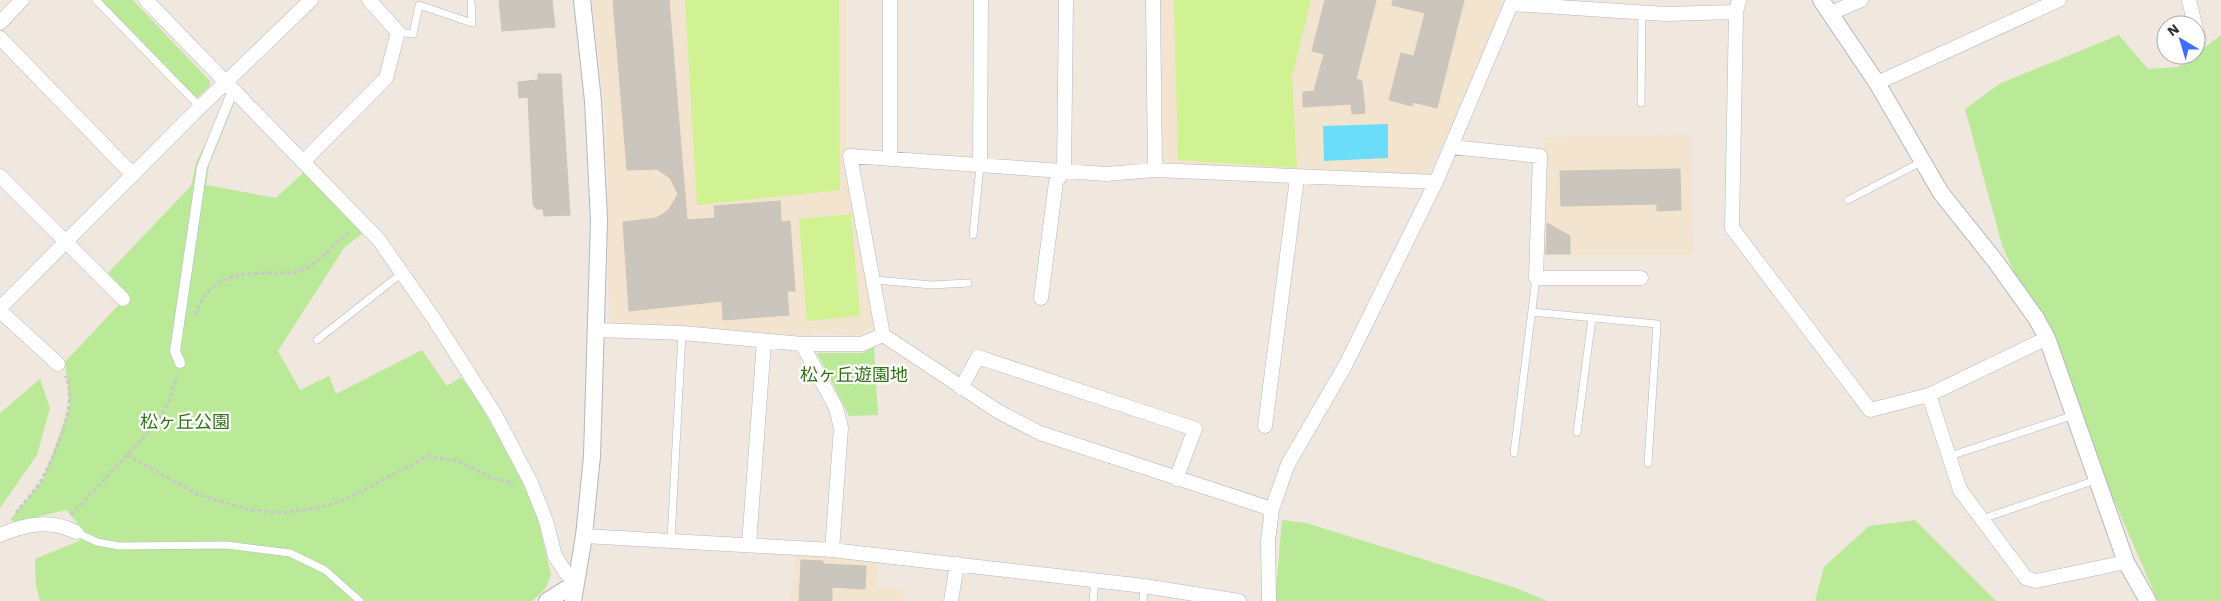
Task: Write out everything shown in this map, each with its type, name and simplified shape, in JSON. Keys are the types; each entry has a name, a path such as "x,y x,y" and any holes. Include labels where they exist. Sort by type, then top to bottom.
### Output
{"street":[{"path":"0,23 22,0"},
{"path":"58,364 0,310 200,107 229,87 311,0"},
{"path":"304,161 386,78 398,32 369,0"},
{"path":"573,601 584,536 592,456 599,220 593,101 582,0"},
{"path":"890,0 890,158"},
{"path":"980,166 981,0"},
{"path":"1041,298 1056,182 1064,171 1066,0"},
{"path":"1153,0 1155,170"},
{"path":"1861,0 1826,7 1877,82 1941,193 1996,262 2036,318 2047,338 2126,562 2148,601"},
{"path":"1877,82 2059,0"},
{"path":"2189,0 2193,15"},
{"path":"151,2 229,87 304,161 379,240 496,416 533,488 546,521 555,556 566,574 576,583"},
{"path":"1268,601 1268,541 1272,509 1288,464 1345,366 1436,182 1513,2 1629,5 1642,13 1738,6 1732,228 1870,410 1929,395 2047,338"},
{"path":"0,38 133,175"},
{"path":"180,363 175,352 202,168 229,87"},
{"path":"1452,146 1540,156 1536,278 1641,278"},
{"path":"1272,509 1040,433 999,412 883,334 875,280 850,156 1106,174 1155,170 1297,178 1436,182"},
{"path":"0,176 123,299"},
{"path":"1265,426 1297,178"},
{"path":"597,330 682,334 802,344 862,344 883,334"},
{"path":"749,544 764,342"},
{"path":"802,344 836,408 841,428 832,550"},
{"path":"961,388 978,357 1195,429 1176,479"},
{"path":"1929,395 1960,490 2026,578 2036,581 2126,562"},
{"path":"0,535 37,523 62,525 76,532"},
{"path":"584,536 832,550 1144,586 1196,597 1239,601"},
{"path":"951,601 957,564"},
{"path":"548,601 576,583"}],"lane":[{"path":"96,0 200,107"},
{"path":"398,32 414,34 418,5 472,23 471,0"},
{"path":"1640,103 1642,13"},
{"path":"1848,200 1923,161"},
{"path":"973,235 980,166"},
{"path":"317,340 402,273"},
{"path":"1514,453 1536,278"},
{"path":"875,280 932,285 968,283"},
{"path":"1532,312 1657,324 1648,463"},
{"path":"1576,432 1592,318"},
{"path":"671,540 682,334"},
{"path":"1950,456 2074,414"},
{"path":"1982,519 2096,480"},
{"path":"76,532 97,542 119,546 226,545 290,553 325,570 360,601"},
{"path":"1093,601 1095,581"},
{"path":"1143,601 1144,586"}],"path":[{"path":"194,323 201,300 214,284 243,273 290,273 303,270 362,221"},
{"path":"62,525 156,424 168,403 180,363"},
{"path":"0,535 41,481 64,424 70,400 68,380 58,364"},
{"path":"127,455 199,495 251,510 283,513 322,507 347,499 428,456 458,460 492,478 533,488"}],"shaded area":[{"path":"592,0 847,0 847,148 876,326 856,336 814,332 813,335 788,336 612,324 609,320 606,121"},
{"path":"1159,0 1502,0 1490,40 1427,179 1162,166"},
{"path":"1690,135 1693,255 1542,255 1544,137"},
{"path":"796,552 878,560 876,586 904,589 902,601 791,601"}],"green space":[{"path":"99,0 133,0 210,81 210,86 197,98 193,96"},
{"path":"685,0 839,0 840,190 697,205"},
{"path":"1174,0 1311,0 1292,77 1297,168 1178,160"},
{"path":"2119,35 2148,69 2179,67 2182,65 2206,65 2206,46 2221,35 2221,601 2158,601 2002,245 1965,109 2001,83"},
{"name":"松ヶ丘公園","path":"224,104 233,106 209,165 206,185 276,198 304,172 363,233 344,248 278,351 300,390 329,376 336,394 422,350 447,386 461,377 477,399 521,477 537,515 551,575 545,589 532,601 40,601 36,585 35,559 79,541 85,532 66,510 15,522 10,520 43,480 70,405 65,362 128,295 108,273 191,186 196,163"},
{"path":"851,214 860,316 807,321 799,219"},
{"name":"松ヶ丘遊園地","path":"874,347 878,415 849,416 817,353 862,353"},
{"path":"40,379 50,408 37,455 0,508 0,413"},
{"path":"1282,520 1306,523 1516,588 1547,601 1275,601"},
{"path":"1915,520 1996,601 1815,601 1824,567 1869,526"}],"water":[{"path":"1388,124 1388,158 1324,161 1323,126"}],"building":[{"path":"499,0 552,0 555,27 502,31"},
{"path":"613,0 669,0 687,220 715,218 714,206 780,201 781,222 790,221 795,291 787,291 789,315 723,320 722,301 629,311 623,222 656,218 669,209 678,194 670,178 657,169 627,170"},
{"path":"1325,0 1376,0 1356,79 1362,81 1365,113 1352,114 1351,104 1303,107 1303,92 1314,91 1324,54 1312,51"},
{"path":"1393,0 1464,0 1437,108 1413,102 1412,106 1389,100 1401,53 1414,56 1425,13 1392,5"},
{"path":"538,74 561,74 570,215 544,216 543,209 536,209 533,204 528,97 519,98 518,82 538,80"},
{"path":"1680,169 1681,210 1657,211 1657,204 1561,206 1560,171"},
{"path":"1547,223 1570,236 1570,254 1546,254"},
{"path":"801,560 823,561 823,564 866,566 865,589 832,587 832,601 799,601"}]}
